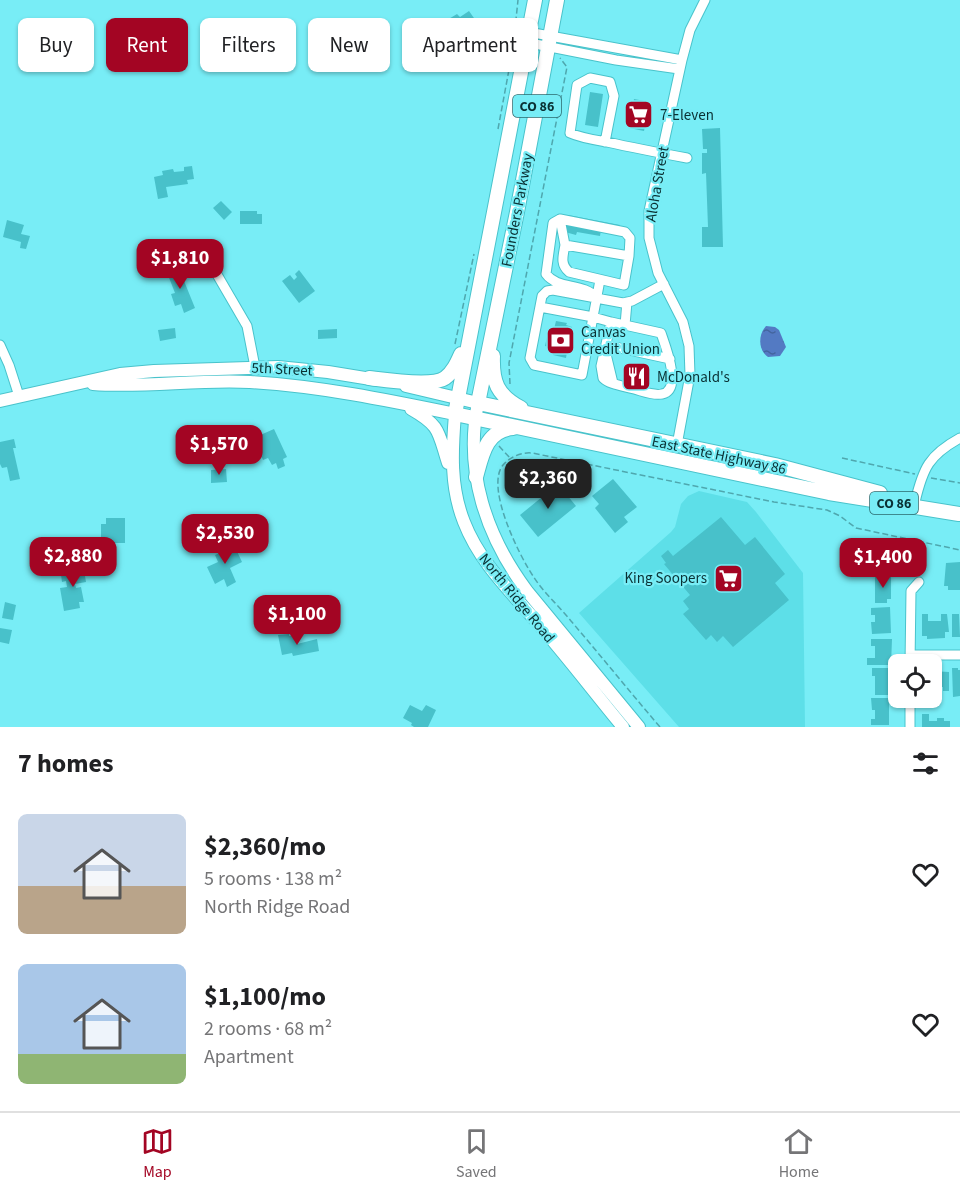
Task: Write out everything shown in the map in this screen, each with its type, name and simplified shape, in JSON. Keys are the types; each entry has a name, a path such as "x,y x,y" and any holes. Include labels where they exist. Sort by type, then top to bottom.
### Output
{"highway":[{"name":"Founders Parkway","path":"531,18 535,0"},
{"name":"Founders Parkway","path":"478,403 553,43 557,0"},
{"name":"Founders Parkway","path":"455,414 519,72"},
{"name":"CO 86","path":"495,321 493,364 499,391 505,399 541,417"},
{"path":"369,378 422,383 444,380 454,369 470,336"},
{"name":"East State Highway 86","path":"478,403 775,465 960,514"},
{"name":"5th Street","path":"455,414 475,419"},
{"name":"East State Highway 86","path":"475,419 829,493 960,514"},
{"path":"476,477 487,444 495,434 512,428 534,431"}],"main road":[{"name":"5th Street","path":"0,401 120,374 255,366 305,369 369,378 478,403"},
{"path":"142,384 184,376 246,373 254,370 255,366"},
{"path":"261,383 266,378 282,375 390,382"},
{"name":"5th Street","path":"83,384 118,386 208,382 261,383 320,388 455,414"},
{"path":"399,402 427,418 437,427 453,479"},
{"name":"Founders Parkway","path":"475,419 478,403"},
{"name":"North Ridge Road","path":"455,414 453,479 463,520 471,538 482,556 623,727"},
{"name":"North Ridge Road","path":"475,419 473,449 476,477 486,517 510,567 639,727"}],"street":[{"name":"Aloha Street","path":"677,446 690,375 690,351 683,322 658,273 649,238 650,211 681,64 690,30 705,0"},
{"path":"538,40 616,60 681,64"},
{"path":"553,43 681,64"},
{"path":"605,142 614,96 610,82 590,78 582,80 577,85 570,133 605,142 687,158"},
{"path":"560,219 565,245 562,260 566,269 574,274 624,285 630,238 625,232 560,219 553,223 546,274 557,282 584,288 597,298"},
{"path":"565,245 629,256"},
{"path":"201,247 247,326 255,366"},
{"path":"600,280 597,298 582,375 534,365 530,358 542,296 547,291 597,298 627,302 632,302 664,284"},
{"path":"625,325 627,302"},
{"path":"540,307 593,317 661,333 672,369 671,384 666,392 661,394 606,381 602,372 602,360 611,322"},
{"path":"0,345 19,396"},
{"path":"606,348 669,359"},
{"path":"915,502 926,467 941,448 960,438"},
{"path":"910,654 911,591 919,582"},
{"path":"942,657 960,655"},
{"path":"910,708 910,727"}],"path":[{"path":"498,132 513,48 518,0"},
{"path":"499,391 511,383 509,363 567,67 553,43"},
{"path":"454,349 476,249"},
{"path":"660,727 532,576 513,538 498,489 497,480 500,469 511,458 522,453 532,453 774,502 827,510 856,528 960,550"},
{"path":"842,458 960,483"}],"shaded area":[{"path":"699,491 747,502 803,573 805,727 679,727 579,613 671,532 675,527 681,504 688,496"}],"water":[{"path":"766,326 779,330 786,347 780,356 768,357 762,350 760,338"}],"building":[{"path":"469,11 474,18 450,18 457,14 460,17"},
{"path":"590,92 603,94 598,127 585,125"},
{"name":"7-Eleven","path":"634,99 650,102 644,131 629,128"},
{"path":"720,128 723,247 702,247 702,227 708,227 706,173 702,174 702,153 707,153 707,149 703,149 702,129"},
{"path":"192,166 194,179 187,180 188,184 166,187 168,197 158,199 154,177 163,175 162,171 173,169 174,172 184,171 184,167"},
{"path":"221,201 232,212 224,220 213,208"},
{"path":"240,211 257,211 257,214 262,214 262,224 240,224"},
{"path":"568,215 620,225 618,233 601,230 600,236 565,232"},
{"path":"7,220 24,225 21,234 30,236 26,249 20,248 21,242 3,237"},
{"path":"178,266 195,308 184,313 181,304 175,306 171,294 175,293 166,270"},
{"path":"299,270 315,291 299,303 282,281 290,275 294,280"},
{"name":"Canvas Credit Union","path":"556,321 567,323 566,325 572,327 570,336 574,337 571,352 567,352 566,358 553,355 554,348 545,346 549,328 554,329"},
{"path":"175,328 176,338 160,341 158,330"},
{"path":"337,329 337,338 318,339 318,330"},
{"path":"274,429 287,457 283,459 285,466 278,469 276,463 272,465 268,458 263,460 255,442 260,440 258,436"},
{"path":"14,439 16,448 13,448 20,479 10,481 7,467 2,468 0,464 0,442"},
{"path":"226,469 227,482 211,483 211,470"},
{"path":"613,479 637,507 624,517 628,522 615,533 595,508 599,504 592,496"},
{"path":"558,484 576,506 538,537 520,515"},
{"name":"King Soopers","path":"721,517 745,545 755,537 785,574 775,583 789,600 733,647 723,636 717,642 711,635 706,640 683,614 689,609 683,601 690,595 664,564 666,563 661,556 668,550 673,556"},
{"path":"106,518 125,518 125,543 107,543 107,538 101,538 101,524 106,524"},
{"path":"227,544 229,548 234,545 242,562 230,568 236,582 227,587 224,579 215,584 207,567 218,562 215,555 222,552 220,547"},
{"path":"876,546 895,546 893,573 876,573 876,567 880,567 880,558 877,558"},
{"path":"960,562 960,590 948,590 948,586 944,586 946,563"},
{"path":"83,564 86,582 75,584 76,588 81,587 84,602 79,602 80,608 64,611 60,588 67,587 66,581 62,582 61,575 71,574 70,566"},
{"path":"891,576 891,599 887,599 887,603 875,603 875,577"},
{"path":"5,602 16,605 13,620 2,618"},
{"path":"274,607 284,609 282,621 272,619"},
{"path":"890,607 891,633 872,634 871,622 875,622 875,615 871,615 871,608"},
{"path":"922,614 928,614 928,621 941,621 941,614 947,614 949,632 945,632 945,638 927,639 927,636 922,636"},
{"path":"952,614 959,614 960,637 952,637"},
{"path":"0,628 12,630 9,644 0,642"},
{"path":"289,634 289,636 295,635 297,644 317,639 319,651 293,656 292,653 282,655 278,635"},
{"path":"871,639 892,639 888,665 867,665 867,658 875,658 875,646 871,646"},
{"path":"872,668 888,668 888,695 875,695 875,676 872,676"},
{"path":"952,668 960,670 960,696 953,697"},
{"path":"942,672 949,672 949,691 943,691"},
{"path":"871,698 888,698 889,725 871,725 871,719 875,719 875,710 872,710"},
{"path":"410,705 422,711 426,705 436,710 428,727 414,727 412,723 403,718"},
{"path":"922,714 929,714 929,721 944,718 944,721 950,721 950,727 922,727"}],"place":[{"name":"7-Eleven","path":"639,115"},
{"name":"Canvas Credit Union","path":"560,341"},
{"name":"McDonald's","path":"636,377"},
{"name":"King Soopers","path":"728,578"}]}
